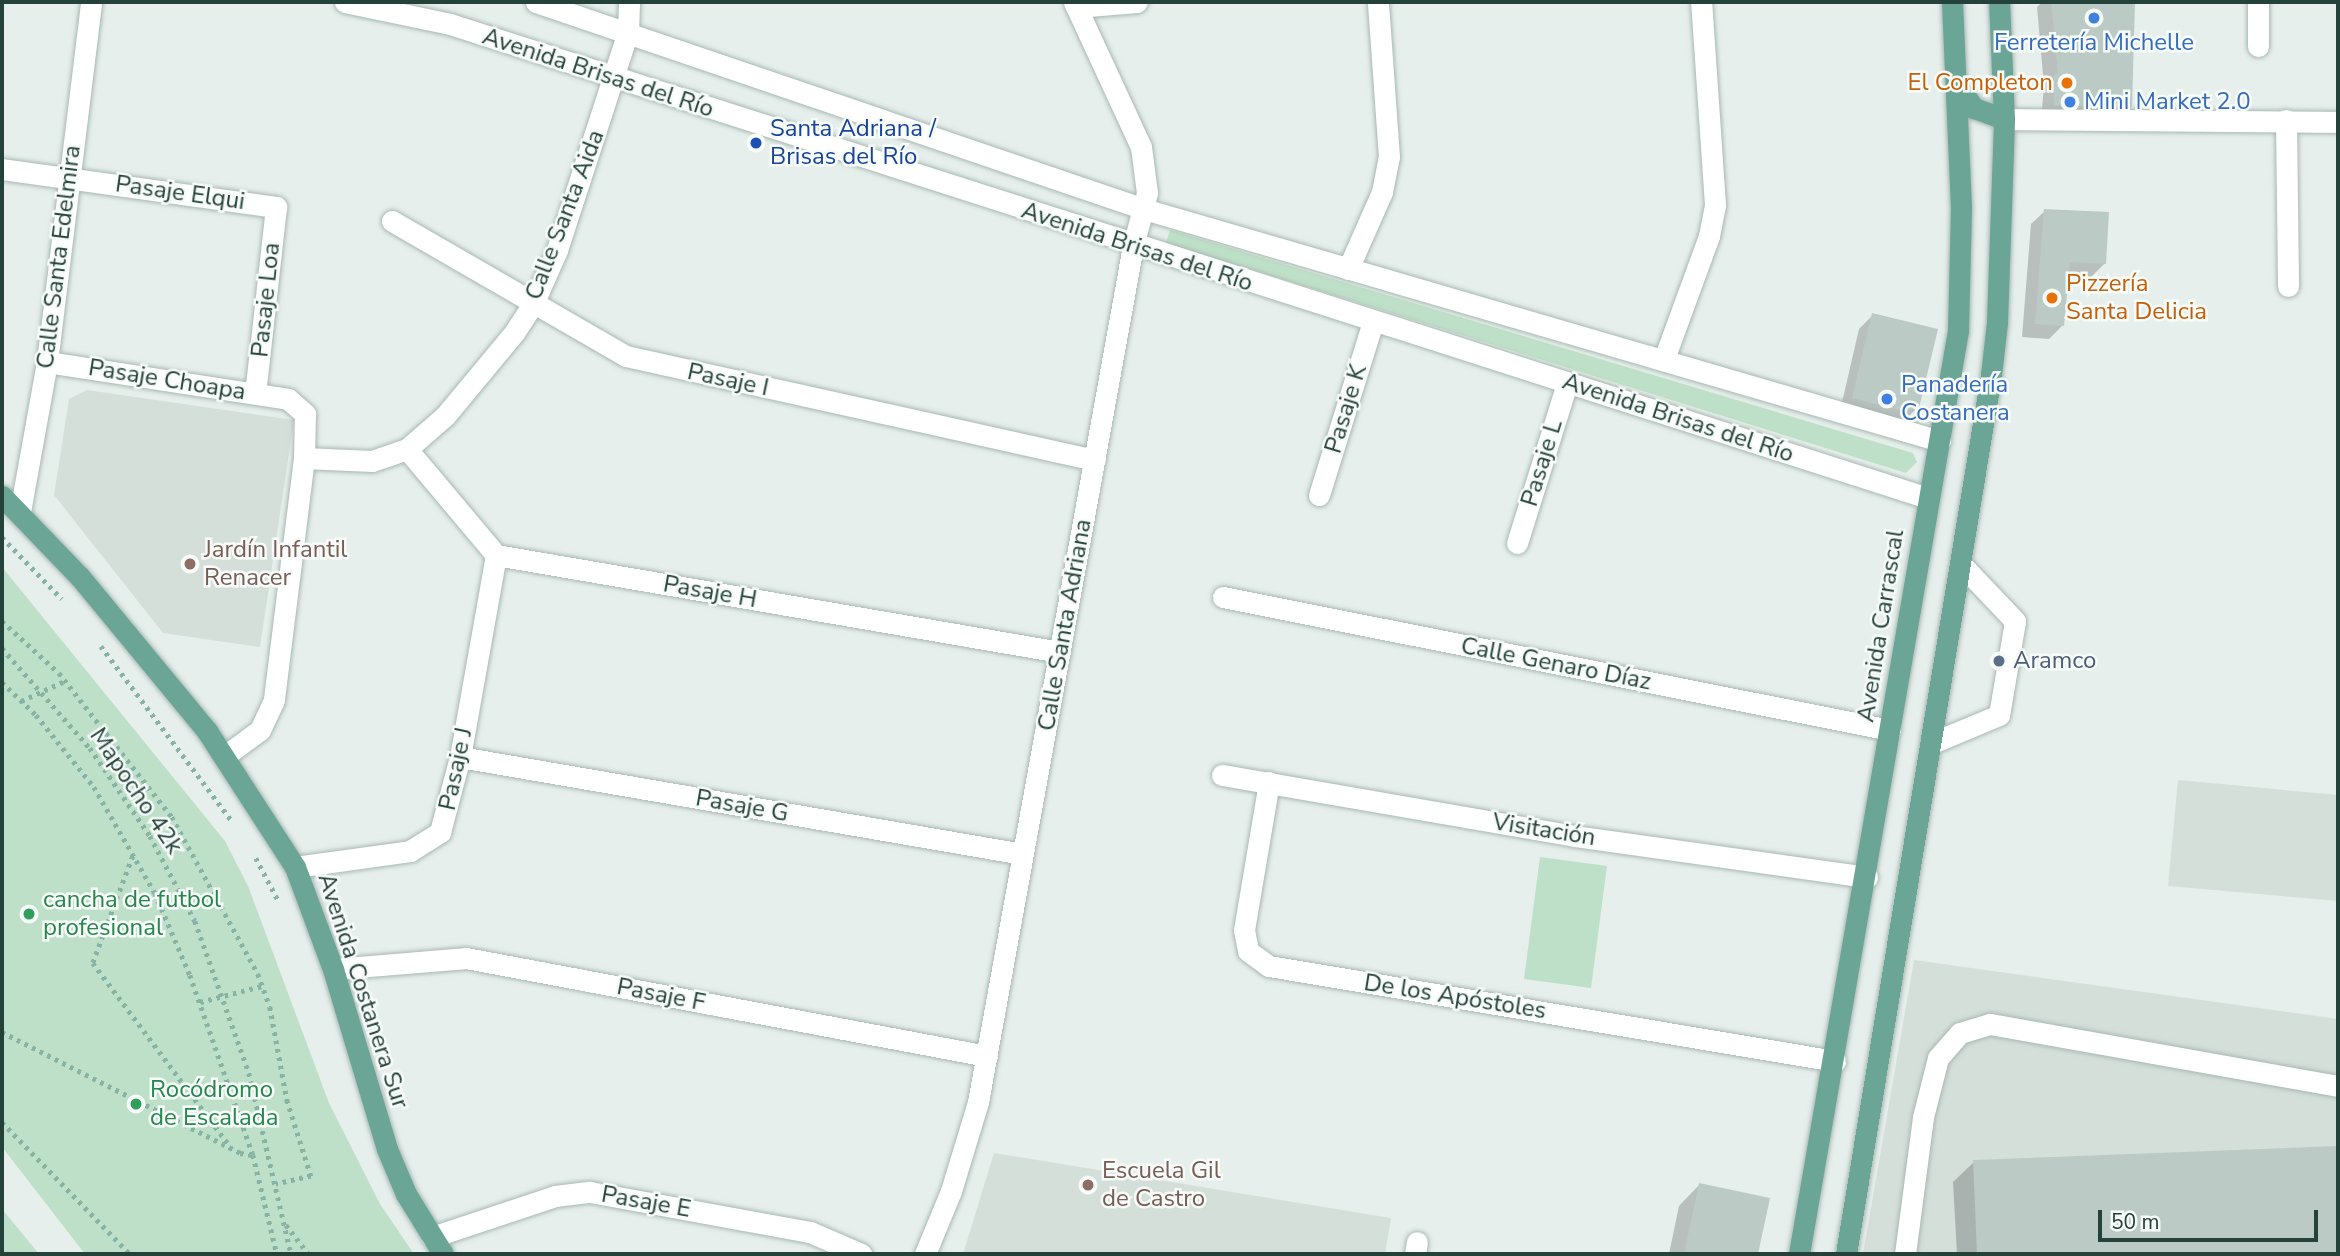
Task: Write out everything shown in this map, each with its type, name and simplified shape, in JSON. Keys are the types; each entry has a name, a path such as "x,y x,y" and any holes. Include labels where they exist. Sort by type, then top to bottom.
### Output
{"main road":[{"name":"Avenida Carrascal","path":"1799,1254 1867,877 1959,318 1957,84 1952,2"},
{"path":"1846,1254 1932,743 1997,322 2004,119 1998,2"},
{"path":"1957,84 1974,107 2004,119"},
{"name":"Avenida Costanera Sur","path":"2,496 80,578 226,755 295,867 333,969 387,1149 437,1246"}],"street":[{"name":"Calle Santa Edelmira","path":"20,512 47,362 90,2"},
{"name":"Avenida Brisas del Río","path":"345,2 450,24 1373,323 1928,498"},
{"name":"Avenida Brisas del Río","path":"536,2 1144,209 1940,441"},
{"name":"Calle Santa Aida","path":"304,458 372,461 407,449 445,416 534,302 615,79 628,32 629,2"},
{"path":"1075,4 1137,2"},
{"path":"1348,269 1382,192 1389,157 1378,2"},
{"path":"1664,359 1709,236 1715,205 1700,2"},
{"path":"2258,2 2258,46"},
{"name":"Calle Santa Adriana","path":"925,1254 965,1147 987,1056 1133,246 1144,209 1146,162 1075,4"},
{"path":"2004,119 2338,122"},
{"path":"2286,120 2288,286"},
{"name":"Pasaje Elqui","path":"2,169 276,207"},
{"name":"Pasaje Loa","path":"255,393 276,207"},
{"name":"Pasaje I","path":"392,221 612,349 643,362 1095,460"},
{"name":"Pasaje K","path":"1319,495 1373,323"},
{"name":"Pasaje Choapa","path":"47,362 288,399 306,414 304,458"},
{"name":"Pasaje L","path":"1517,543 1567,383"},
{"path":"407,449 496,555"},
{"path":"226,755 260,730 274,700 304,458"},
{"name":"Pasaje H","path":"496,555 1060,652"},
{"name":"Pasaje J","path":"295,867 410,852 432,841 445,821 460,757 496,555"},
{"path":"1932,743 1999,715 2015,621 1961,564"},
{"name":"Calle Genaro Díaz","path":"1223,597 1890,730"},
{"name":"Pasaje G","path":"460,757 1024,854"},
{"name":"Visitación","path":"1222,775 1575,836 1867,877"},
{"name":"De los Apóstoles","path":"1269,782 1244,930 1248,951 1269,966 1835,1061"},
{"name":"Pasaje F","path":"333,969 466,958 987,1056"},
{"path":"1905,1254 1923,1117 1938,1058 1960,1033 1990,1024 2338,1086"},
{"name":"Pasaje E","path":"437,1246 555,1196 590,1192 810,1232 861,1254"}],"path":[{"path":"2,537 68,605"},
{"path":"2,621 65,681 172,817 262,986 287,1100 311,1177 276,1184"},
{"path":"94,637 241,833"},
{"name":"Mapocho 42k","path":"2,648 90,748 150,836 195,921 249,1073 291,1254"},
{"path":"21,701 65,681"},
{"path":"2,682 94,787 155,893 200,1002 253,1155 277,1254"},
{"path":"133,855 93,963 232,1149"},
{"path":"255,855 284,913"},
{"path":"200,1002 262,986"},
{"path":"2,1032 232,1149 253,1155"},
{"path":"2,1122 130,1254"},
{"path":"284,1221 309,1254"}],"shaded area":[{"name":"Jardín Infantil Renacer","path":"87,390 294,420 260,647 163,633 54,495 69,399"},
{"path":"2178,780 2338,795 2338,901 2168,886"},
{"path":"1914,960 2338,1019 2338,1254 1863,1254"},
{"name":"Escuela Gil de Castro","path":"994,1153 1391,1218 1385,1254 963,1254"}],"green space":[{"path":"1170,230 1913,453 1917,462 1906,473 1166,243"},
{"path":"2,567 225,841 248,886 329,1103 380,1204 414,1254 85,1254 2,1147"},
{"path":"1540,857 1607,866 1591,988 1524,979"},
{"path":"2,1209 39,1254 2,1254"}],"building":[{"path":"2051,2 2135,2 2132,107 2054,106 2054,75 2058,74"},
{"path":"2044,209 2109,212 2106,264 2070,262 2064,326 2035,324"},
{"path":"1872,313 1938,329 1919,408 1903,411 1852,398"},
{"path":"2338,1146 2338,1254 1977,1254 1973,1160"},
{"path":"1699,1183 1770,1198 1758,1254 1684,1254"}],"place":[{"name":"Ferretería Michelle","path":"2094,18"},
{"name":"El Completon","path":"2067,83"},
{"name":"Mini Market 2.0","path":"2070,102"},
{"name":"Santa Adriana / Brisas del Río","path":"756,143"},
{"name":"Pizzería Santa Delicia","path":"2052,298"},
{"name":"Panadería Costanera","path":"1887,399"},
{"name":"Jardín Infantil Renacer","path":"190,564"},
{"name":"Aramco","path":"1999,661"},
{"name":"cancha de futbol profesional","path":"29,914"},
{"name":"Rocódromo de Escalada","path":"136,1104"},
{"name":"Escuela Gil de Castro","path":"1088,1185"}]}
